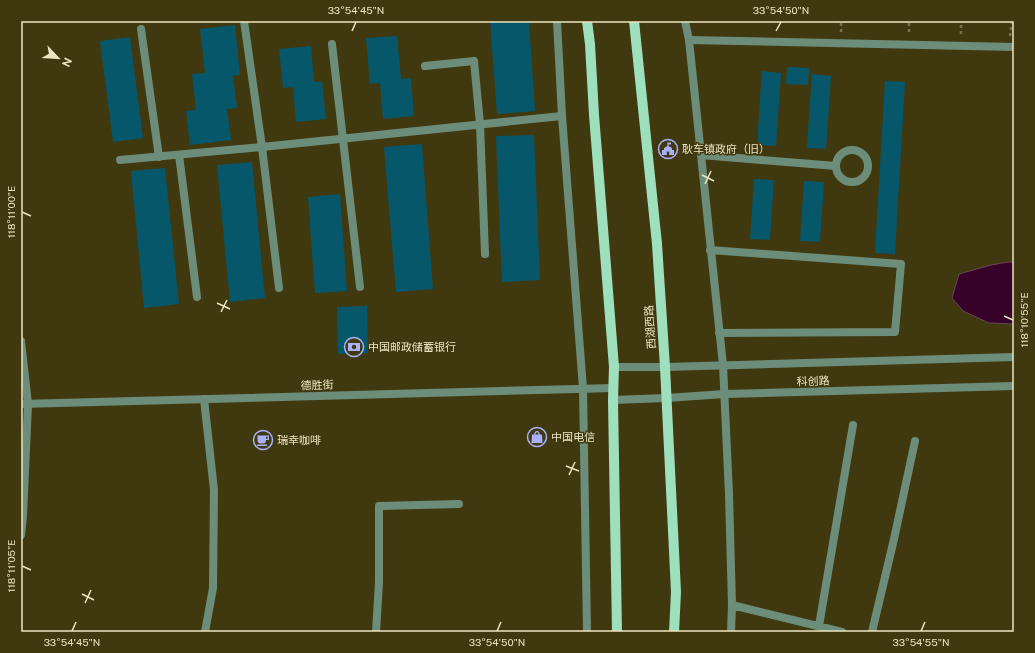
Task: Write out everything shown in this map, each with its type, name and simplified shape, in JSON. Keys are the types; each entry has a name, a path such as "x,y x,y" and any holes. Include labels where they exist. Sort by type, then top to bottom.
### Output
{"main road":[{"path":"587,21 590,44 594,115 614,367 613,400 617,632"},
{"name":"西湖西路","path":"634,21 657,244 667,398 676,592 674,632"}],"street":[{"path":"244,21 262,147 279,288"},
{"path":"557,21 562,116 583,388 587,632"},
{"path":"686,21 723,365 729,494 732,605 731,632"},
{"path":"141,29 158,157"},
{"path":"689,40 1014,47"},
{"path":"332,44 360,287"},
{"path":"425,66 474,61 480,124 485,254"},
{"path":"120,160 562,116"},
{"path":"847,150 858,150 866,157 869,167 865,177 860,181 849,182 840,177 836,166 839,156 847,150"},
{"path":"179,155 197,297"},
{"path":"701,155 836,166"},
{"path":"710,250 901,264 895,332 719,334"},
{"path":"21,341 24,404 23,516 21,535"},
{"name":"科创路","path":"614,367 665,367 1014,356"},
{"name":"科创路","path":"613,400 724,394 1014,386"},
{"name":"德胜街","path":"24,404 614,388"},
{"path":"204,399 214,490 213,588 205,632"},
{"path":"819,626 853,425"},
{"path":"872,632 915,441"},
{"path":"376,632 379,582 379,506 459,504"},
{"path":"732,605 842,632"}],"shaded area":[{"path":"1008,262 1014,262 1014,324 989,323 963,311 952,298 959,274"}],"building":[{"path":"490,21 529,21 535,111 497,114"},
{"path":"235,25 240,75 233,76 237,108 227,109 231,140 190,145 186,111 196,110 192,74 205,73 200,29"},
{"path":"397,36 401,79 411,78 414,116 383,119 380,83 370,84 366,38"},
{"path":"130,37 143,138 113,142 100,41"},
{"path":"311,46 314,82 322,81 326,119 296,122 293,87 283,88 279,49"},
{"path":"787,67 809,68 808,85 786,84"},
{"path":"762,71 781,73 776,146 757,145"},
{"path":"812,74 831,76 826,149 807,148"},
{"path":"885,81 905,82 895,254 875,253"},
{"path":"534,135 540,280 502,282 496,136"},
{"path":"422,144 433,289 396,292 384,147"},
{"path":"252,162 265,298 230,302 217,165"},
{"path":"165,168 179,304 144,308 131,171"},
{"path":"754,179 774,180 770,240 750,239"},
{"path":"804,181 824,182 820,242 800,241"},
{"path":"340,194 347,291 315,293 308,197"},
{"path":"367,306 368,353 338,354 337,307"}],"place":[{"name":"耿车镇政府（旧）","path":"668,149"},
{"name":"中国邮政储蓄银行","path":"354,347"},
{"name":"中国电信","path":"537,437"},
{"name":"瑞幸咖啡","path":"263,440"}]}
